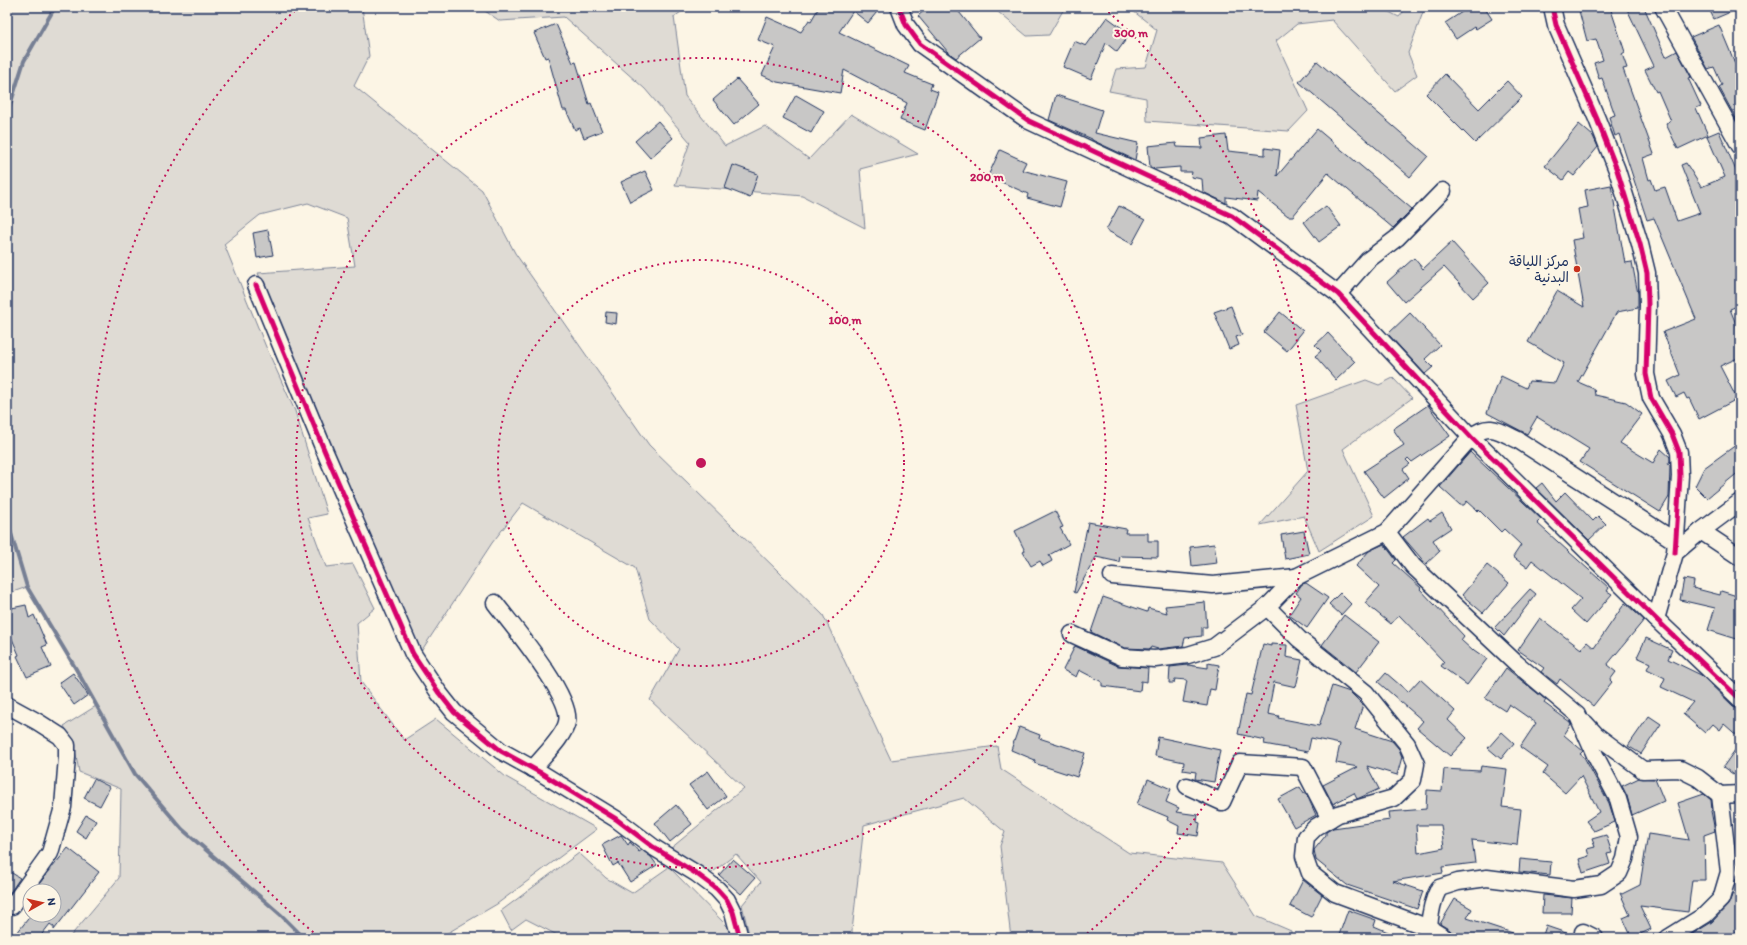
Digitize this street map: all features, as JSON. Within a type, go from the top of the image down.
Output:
[{"type":"street","points":[[899,7],[906,25],[920,44],[1029,121],[1232,216],[1338,294],[1470,437],[1740,699]]},
{"type":"street","points":[[1552,7],[1556,25],[1597,119],[1617,170],[1640,244],[1647,273],[1648,305],[1646,374],[1651,398],[1672,434],[1679,452],[1680,476],[1675,547],[1656,619]]},
{"type":"street","points":[[1663,7],[1740,146]]},
{"type":"street","points":[[1338,294],[1368,260],[1397,238],[1443,191]]},
{"type":"street","points":[[256,285],[325,452],[413,654],[454,712],[501,751],[616,819],[653,847],[697,874],[717,889],[727,900],[733,912],[740,938]]},
{"type":"street","points":[[1072,634],[1122,656],[1156,660],[1175,657],[1214,647],[1267,607],[1296,577],[1387,532],[1470,437],[1479,430],[1493,428],[1518,440],[1675,547]]},
{"type":"street","points":[[1675,547],[1701,531],[1740,502]]},
{"type":"street","points":[[1701,531],[1740,557]]},
{"type":"street","points":[[1387,532],[1413,566],[1516,663],[1577,714],[1596,735],[1642,770],[1680,769],[1698,778],[1720,796],[1729,872],[1721,899],[1705,914],[1668,938]]},
{"type":"street","points":[[1112,576],[1213,585],[1296,577]]},
{"type":"street","points":[[495,603],[530,648],[560,693],[567,710],[568,721],[563,732],[533,769]]},
{"type":"street","points":[[1267,607],[1299,639],[1366,693],[1407,744],[1416,764],[1412,780],[1394,798],[1338,814],[1316,827],[1306,837],[1304,856],[1310,873],[1335,893],[1430,928],[1445,938]]},
{"type":"street","points":[[7,705],[60,736],[67,745],[63,807],[50,853],[12,906]]},
{"type":"street","points":[[1430,928],[1430,914],[1433,898],[1439,888],[1458,882],[1487,878],[1574,889],[1601,885],[1619,873],[1625,859],[1629,837],[1618,799],[1595,755],[1577,714]]},
{"type":"street","points":[[1187,786],[1222,802],[1240,762],[1303,767],[1330,819]]},
{"type":"street","points":[[1720,796],[1740,794]]},
{"type":"shaded area","points":[[7,7],[362,7],[369,56],[354,86],[482,190],[515,253],[649,445],[823,615],[891,760],[997,746],[1001,769],[1129,853],[1222,863],[1256,916],[1291,931],[1291,938],[1112,938],[1109,933],[1098,938],[1011,938],[1000,846],[1005,832],[964,798],[864,825],[852,931],[853,938],[750,938],[742,905],[761,882],[736,854],[709,875],[670,849],[744,788],[650,700],[679,649],[650,619],[635,568],[523,503],[492,543],[420,653],[341,472],[258,273],[355,266],[347,218],[308,203],[260,215],[224,244],[266,347],[295,411],[327,514],[308,518],[326,567],[353,564],[375,608],[357,623],[361,682],[404,740],[436,719],[506,777],[597,829],[497,904],[439,938],[69,938],[119,878],[121,789],[79,772],[74,744],[64,726],[96,706],[27,587],[7,594]]},
{"type":"shaded area","points":[[479,7],[643,7],[646,9],[647,7],[688,7],[674,17],[685,96],[725,146],[765,126],[809,159],[851,114],[918,154],[860,169],[865,228],[803,196],[675,185],[690,142],[645,89],[564,17],[500,21]]},
{"type":"shaded area","points":[[992,7],[1065,7],[1049,35],[1027,36]]},
{"type":"shaded area","points":[[1128,7],[1379,7],[1399,17],[1407,7],[1425,7],[1408,53],[1417,75],[1395,91],[1332,20],[1297,24],[1276,41],[1308,111],[1289,131],[1147,121],[1146,98],[1109,91],[1116,69],[1146,67],[1157,30]]},
{"type":"shaded area","points":[[1393,378],[1412,398],[1343,449],[1374,516],[1319,551],[1304,516],[1260,525],[1308,471],[1296,405],[1366,380],[1379,385]]},
{"type":"shaded area","points":[[579,853],[606,878],[632,893],[669,867],[731,930],[733,938],[563,938],[526,919],[511,930],[501,911]]},
{"type":"building","points":[[819,7],[881,7],[868,23],[853,11],[839,32],[909,66],[905,73],[932,84],[930,89],[938,92],[925,130],[900,120],[907,103],[844,70],[840,93],[777,82],[762,75],[775,47],[758,40],[767,17],[801,32],[809,20],[811,21]]},
{"type":"building","points":[[928,7],[955,7],[980,38],[956,58],[948,52],[918,16]]},
{"type":"building","points":[[1459,7],[1484,7],[1492,19],[1476,29],[1474,27],[1456,39],[1445,23],[1462,12]]},
{"type":"building","points":[[1578,7],[1610,7],[1625,52],[1622,54],[1627,68],[1623,69],[1654,154],[1643,158],[1649,180],[1651,179],[1655,190],[1665,187],[1677,221],[1700,213],[1681,165],[1686,163],[1701,187],[1725,177],[1707,136],[1719,131],[1740,180],[1740,305],[1730,309],[1740,334],[1740,357],[1720,366],[1737,399],[1699,419],[1689,398],[1687,399],[1684,393],[1676,397],[1668,381],[1680,375],[1663,332],[1696,319],[1654,218],[1647,220],[1619,134],[1615,136],[1609,117],[1615,115],[1602,78],[1599,79],[1594,63],[1603,60],[1596,39],[1587,41]]},
{"type":"building","points":[[1626,7],[1644,7],[1666,57],[1677,51],[1691,77],[1688,78],[1701,106],[1696,108],[1708,135],[1678,149],[1666,124],[1671,121],[1658,91],[1656,92],[1645,70],[1654,66]]},
{"type":"building","points":[[1708,7],[1740,7],[1740,8],[1714,19]]},
{"type":"building","points":[[1107,17],[1130,34],[1117,52],[1106,43],[1091,79],[1063,67],[1074,41],[1086,46]]},
{"type":"building","points":[[556,24],[573,63],[576,62],[589,104],[591,103],[602,131],[584,138],[580,128],[575,130],[566,110],[563,110],[548,57],[545,58],[534,33]]},
{"type":"building","points":[[1719,25],[1740,79],[1740,126],[1719,87],[1722,85],[1714,67],[1708,69],[1691,37]]},
{"type":"building","points":[[1317,61],[1428,156],[1410,177],[1299,82]]},
{"type":"building","points":[[1445,74],[1479,109],[1507,81],[1522,97],[1475,143],[1426,94]]},
{"type":"building","points":[[737,79],[759,104],[734,125],[713,100]]},
{"type":"building","points":[[796,95],[824,111],[811,133],[783,118]]},
{"type":"building","points":[[1056,95],[1102,110],[1095,133],[1138,143],[1135,160],[1049,120]]},
{"type":"building","points":[[658,121],[673,138],[650,158],[635,141]]},
{"type":"building","points":[[1579,124],[1593,136],[1598,147],[1574,176],[1569,172],[1563,180],[1545,166]]},
{"type":"building","points":[[1317,129],[1412,209],[1393,228],[1328,173],[1293,216],[1288,216],[1258,192],[1257,201],[1226,197],[1226,203],[1203,192],[1202,179],[1191,177],[1192,172],[1180,172],[1180,167],[1155,169],[1150,167],[1148,146],[1176,143],[1177,147],[1202,148],[1201,138],[1226,135],[1228,151],[1265,155],[1265,148],[1280,150],[1277,176]]},
{"type":"building","points":[[1000,150],[1026,162],[1022,170],[1067,182],[1060,207],[1027,198],[1028,194],[988,176]]},
{"type":"building","points":[[733,165],[758,174],[750,198],[725,188]]},
{"type":"building","points":[[645,171],[654,190],[630,202],[621,182]]},
{"type":"building","points":[[1611,185],[1625,263],[1632,262],[1638,294],[1638,308],[1617,312],[1578,382],[1594,389],[1595,395],[1626,402],[1642,414],[1620,443],[1653,463],[1661,449],[1670,457],[1668,464],[1670,465],[1669,497],[1660,512],[1580,462],[1589,449],[1537,417],[1527,434],[1487,413],[1501,376],[1526,388],[1529,381],[1555,383],[1564,363],[1528,342],[1557,291],[1584,307],[1572,240],[1583,238],[1578,209],[1588,207],[1585,190]]},
{"type":"building","points":[[1119,206],[1145,220],[1132,244],[1106,230]]},
{"type":"building","points":[[1326,206],[1341,226],[1319,242],[1304,222]]},
{"type":"building","points":[[268,230],[273,255],[257,258],[253,233]]},
{"type":"building","points":[[1452,242],[1489,283],[1473,298],[1444,267],[1404,302],[1387,282],[1414,258],[1423,269]]},
{"type":"building","points":[[1231,306],[1242,335],[1236,337],[1239,345],[1229,349],[1214,312]]},
{"type":"building","points":[[606,312],[617,313],[616,324],[605,322]]},
{"type":"building","points":[[1280,312],[1303,331],[1287,351],[1264,332]]},
{"type":"building","points":[[1410,313],[1440,345],[1425,359],[1433,367],[1425,374],[1388,334]]},
{"type":"building","points":[[1328,333],[1355,362],[1336,380],[1315,356],[1321,351],[1315,345]]},
{"type":"building","points":[[1428,405],[1450,436],[1412,462],[1408,458],[1406,460],[1410,464],[1403,469],[1409,478],[1384,498],[1364,471],[1404,445],[1393,429]]},
{"type":"building","points":[[1740,442],[1740,471],[1707,498],[1695,486],[1704,468]]},
{"type":"building","points":[[1470,452],[1541,519],[1537,523],[1609,588],[1607,591],[1612,594],[1586,624],[1571,610],[1581,599],[1532,560],[1527,567],[1513,557],[1521,545],[1504,529],[1501,532],[1479,510],[1478,511],[1467,501],[1464,505],[1460,505],[1440,487]]},
{"type":"building","points":[[1542,483],[1556,501],[1565,492],[1593,521],[1598,516],[1606,524],[1589,540],[1536,488]]},
{"type":"building","points":[[1055,511],[1063,527],[1060,528],[1069,544],[1049,555],[1052,561],[1043,566],[1040,561],[1031,566],[1023,552],[1025,551],[1015,531]]},
{"type":"building","points":[[1442,513],[1451,528],[1433,540],[1440,551],[1426,564],[1403,537],[1428,518],[1430,521]]},
{"type":"building","points":[[1088,522],[1126,529],[1125,533],[1148,533],[1148,541],[1158,541],[1158,557],[1120,556],[1119,562],[1096,557],[1076,593],[1074,592]]},
{"type":"building","points":[[1304,531],[1309,554],[1285,559],[1281,535]]},
{"type":"building","points":[[1214,544],[1217,563],[1192,566],[1190,547]]},
{"type":"building","points":[[1384,544],[1396,560],[1393,563],[1421,588],[1420,589],[1464,636],[1461,640],[1473,651],[1474,650],[1487,659],[1467,685],[1441,666],[1444,662],[1399,615],[1391,624],[1365,603],[1379,587],[1356,566],[1369,551]]},
{"type":"building","points":[[1487,565],[1509,583],[1483,613],[1462,595]]},
{"type":"building","points":[[1684,579],[1694,581],[1693,588],[1720,595],[1721,591],[1740,597],[1740,640],[1708,630],[1715,608],[1680,600]]},
{"type":"building","points":[[1306,583],[1328,598],[1307,628],[1289,615],[1301,597],[1296,593],[1302,584]]},
{"type":"building","points":[[1530,589],[1536,594],[1504,636],[1495,627]]},
{"type":"building","points":[[1340,593],[1351,604],[1341,615],[1329,604]]},
{"type":"building","points":[[1103,597],[1147,612],[1148,608],[1167,613],[1165,606],[1205,602],[1207,627],[1202,627],[1202,636],[1185,638],[1183,646],[1158,649],[1151,647],[1150,649],[1124,648],[1091,632]]},
{"type":"building","points":[[1625,603],[1644,620],[1607,665],[1616,672],[1610,680],[1612,682],[1593,706],[1560,679],[1557,684],[1541,672],[1544,668],[1518,650],[1540,618],[1581,649],[1587,642],[1594,648]]},
{"type":"building","points":[[26,605],[29,618],[34,615],[47,645],[42,647],[51,667],[27,677],[17,656],[19,655],[7,627],[7,609]]},
{"type":"building","points":[[1344,615],[1379,642],[1356,672],[1322,645]]},
{"type":"building","points":[[1646,638],[1672,650],[1668,659],[1701,675],[1733,706],[1740,708],[1740,738],[1724,724],[1720,730],[1713,724],[1705,733],[1683,714],[1693,702],[1661,687],[1665,678],[1647,669],[1650,663],[1637,657]]},
{"type":"building","points":[[1263,644],[1271,646],[1271,644],[1287,645],[1286,657],[1302,660],[1296,687],[1274,682],[1268,714],[1279,716],[1278,718],[1319,726],[1332,686],[1350,692],[1363,705],[1355,729],[1392,741],[1399,749],[1402,757],[1397,775],[1367,766],[1379,789],[1357,799],[1354,793],[1333,804],[1323,785],[1358,767],[1336,763],[1340,744],[1311,738],[1308,752],[1264,744],[1265,740],[1238,734],[1246,694],[1251,695]]},
{"type":"building","points":[[1075,646],[1118,666],[1148,668],[1147,682],[1141,681],[1140,691],[1102,686],[1102,682],[1079,670],[1076,677],[1063,670]]},
{"type":"building","points":[[1208,663],[1219,665],[1215,690],[1210,689],[1207,706],[1183,702],[1187,680],[1175,679],[1174,683],[1169,683],[1170,667],[1188,665],[1208,668]]},
{"type":"building","points":[[1506,668],[1546,700],[1544,703],[1570,722],[1571,724],[1564,735],[1583,751],[1580,754],[1584,757],[1609,803],[1615,822],[1594,831],[1586,821],[1599,812],[1581,776],[1565,793],[1543,774],[1548,767],[1520,747],[1536,723],[1509,704],[1505,711],[1485,698]]},
{"type":"building","points":[[73,673],[88,695],[74,705],[59,683]]},
{"type":"building","points":[[1386,673],[1408,692],[1420,679],[1455,711],[1448,720],[1467,738],[1450,756],[1417,728],[1423,721],[1378,682]]},
{"type":"building","points":[[1649,716],[1661,724],[1641,754],[1628,746]]},
{"type":"building","points":[[1019,727],[1040,735],[1039,738],[1085,753],[1077,777],[1034,763],[1035,760],[1011,750]]},
{"type":"building","points":[[1502,732],[1514,743],[1501,759],[1488,748]]},
{"type":"building","points":[[1158,737],[1220,750],[1214,782],[1195,779],[1196,772],[1183,770],[1184,762],[1155,756]]},
{"type":"building","points":[[1740,743],[1740,779],[1723,767]]},
{"type":"building","points":[[1481,766],[1507,769],[1502,807],[1521,809],[1517,845],[1472,840],[1475,863],[1442,867],[1443,873],[1393,881],[1423,891],[1417,909],[1347,885],[1316,860],[1314,850],[1326,835],[1326,832],[1333,828],[1390,820],[1389,812],[1426,809],[1427,790],[1442,791],[1444,769],[1480,771]],"holes":[[[1416,825],[1441,825],[1444,848],[1418,853]]]},
{"type":"building","points":[[708,771],[726,796],[708,810],[689,785]]},
{"type":"building","points":[[1639,778],[1655,779],[1664,801],[1632,815],[1627,796],[1622,786]]},
{"type":"building","points":[[94,779],[110,787],[100,806],[84,798]]},
{"type":"building","points":[[1148,779],[1171,789],[1166,802],[1179,808],[1176,812],[1198,815],[1197,822],[1200,823],[1198,836],[1178,833],[1179,826],[1167,820],[1168,817],[1137,804]]},
{"type":"building","points":[[1300,787],[1304,794],[1306,793],[1316,815],[1294,827],[1278,799]]},
{"type":"building","points":[[1704,794],[1711,800],[1711,811],[1715,831],[1704,835],[1705,880],[1692,880],[1688,912],[1640,906],[1651,929],[1632,938],[1623,918],[1630,915],[1620,893],[1622,894],[1640,885],[1648,834],[1689,840],[1678,803]]},
{"type":"building","points":[[676,805],[692,824],[670,842],[655,823]]},
{"type":"building","points":[[86,815],[96,821],[86,838],[76,831]]},
{"type":"building","points":[[621,835],[628,845],[630,842],[639,852],[642,850],[651,857],[657,865],[630,882],[618,863],[613,866],[602,845]]},
{"type":"building","points":[[1606,835],[1612,853],[1607,854],[1610,864],[1583,873],[1579,859],[1589,856],[1587,849],[1595,847],[1592,839]]},
{"type":"building","points":[[68,848],[99,872],[62,920],[62,883],[40,883]]},
{"type":"building","points":[[733,859],[755,878],[741,894],[719,875]]},
{"type":"building","points":[[1520,859],[1551,862],[1550,875],[1519,872]]},
{"type":"building","points":[[7,870],[20,878],[7,897]]},
{"type":"building","points":[[1303,880],[1322,895],[1311,917],[1290,906]]},
{"type":"building","points":[[1733,893],[1740,902],[1740,928],[1728,938],[1686,938],[1712,922],[1728,905]]},
{"type":"building","points":[[1543,895],[1572,898],[1571,913],[1542,913]]},
{"type":"building","points":[[1455,899],[1472,909],[1467,918],[1522,936],[1522,938],[1454,938],[1450,930],[1440,924]]},
{"type":"building","points":[[1348,910],[1376,920],[1374,926],[1402,938],[1338,938]]},
{"type":"building","points":[[25,923],[59,923],[54,930],[54,927],[50,924],[39,938],[13,938]]},
{"type":"building","points":[[1546,926],[1575,936],[1575,938],[1542,938]]},
{"type":"waterway","points":[[7,115],[24,61],[55,7]]},
{"type":"waterway","points":[[7,520],[27,587],[76,669],[135,774],[182,829],[281,915],[304,938]]},
{"type":"cycle path","points":[[899,7],[906,25],[920,44],[1029,121],[1232,216],[1338,294],[1471,437],[1656,619],[1740,699]]},
{"type":"cycle path","points":[[1552,7],[1556,25],[1597,119],[1617,170],[1640,244],[1647,273],[1648,305],[1646,374],[1651,398],[1672,434],[1679,452],[1680,476],[1675,553]]},
{"type":"cycle path","points":[[256,285],[325,452],[413,654],[439,693],[454,712],[501,751],[541,773],[616,819],[653,847],[697,874],[717,889],[727,900],[733,912],[740,938]]},
{"type":"place","name":"مركز اللياقة البدنية","points":[[1577,269]]}]
